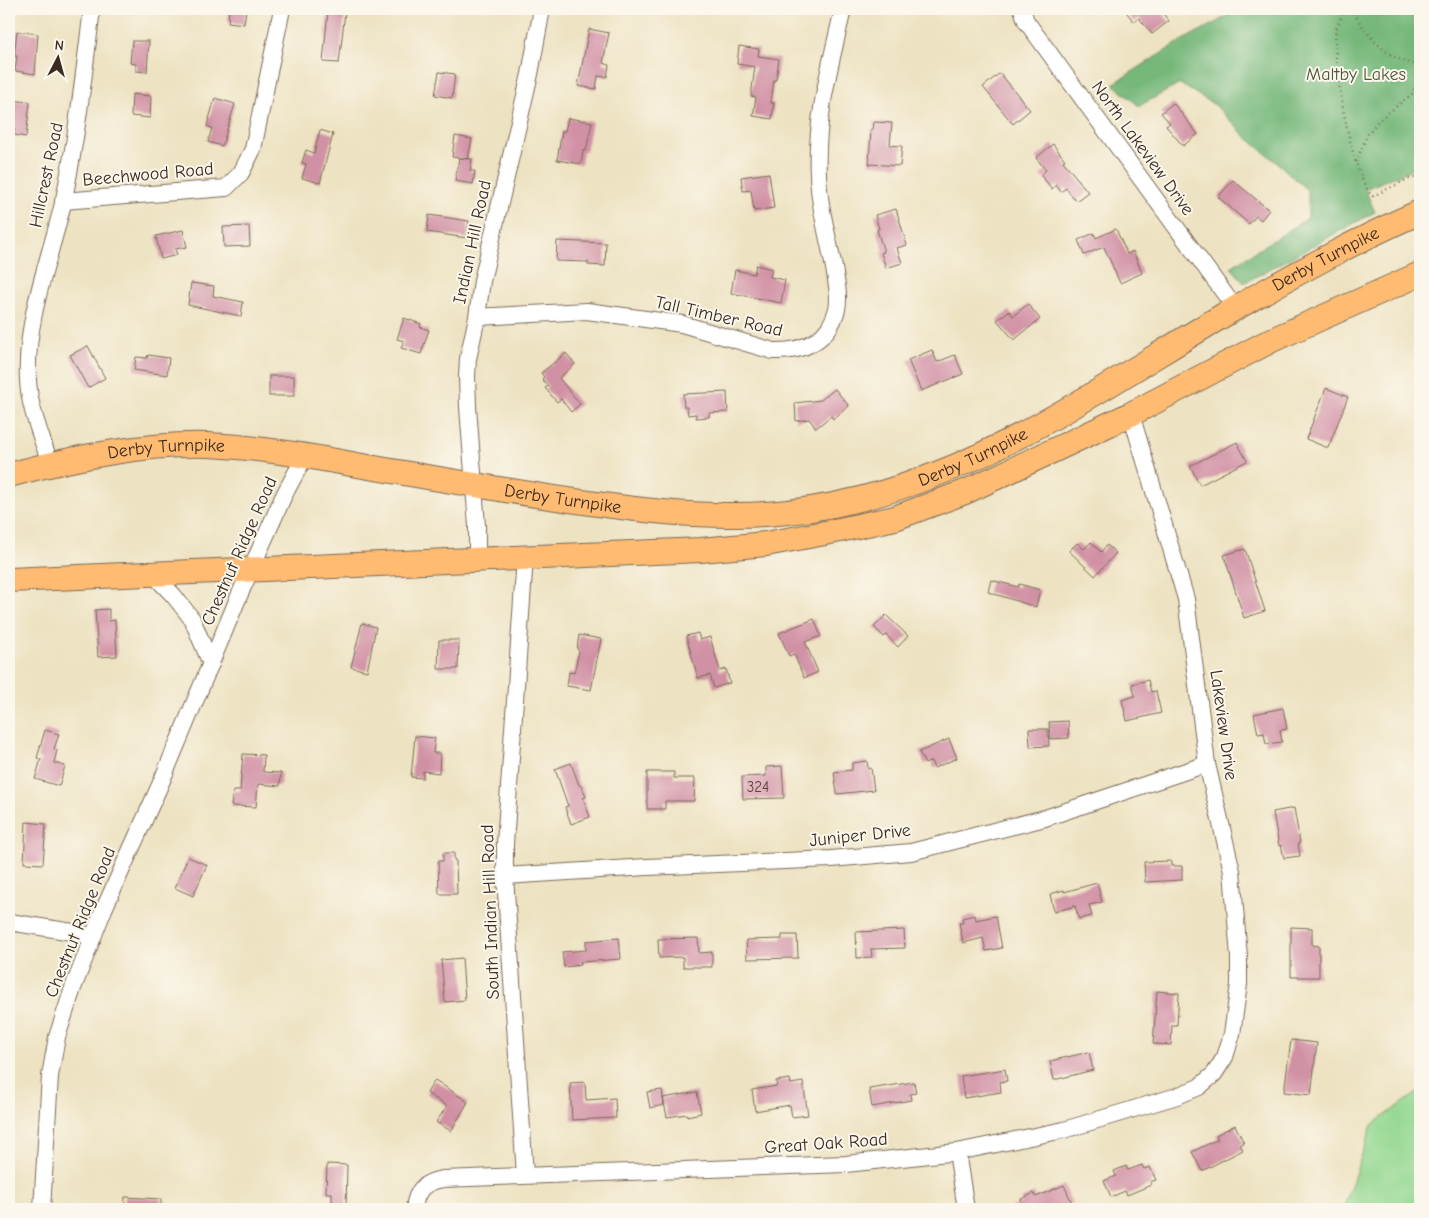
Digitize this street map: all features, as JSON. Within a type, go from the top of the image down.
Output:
[{"type":"highway","name":"Derby Turnpike","points":[[9,475],[50,464],[143,448],[205,445],[305,456],[616,507],[710,516],[792,512],[877,496],[966,463],[1054,419],[1235,308],[1370,234],[1420,212]]},
{"type":"highway","name":"Derby Turnpike","points":[[9,580],[701,550],[766,544],[895,518],[965,492],[1131,414],[1272,340],[1420,274]]},
{"type":"street","name":"Hillcrest Road","points":[[50,464],[30,400],[28,359],[30,333],[49,250],[63,201],[78,124],[92,9]]},
{"type":"street","name":"Beechwood Road","points":[[63,201],[226,188],[241,173],[253,149],[282,9]]},
{"type":"street","name":"Indian Hill Road","points":[[474,485],[467,377],[468,359],[482,281],[530,74],[542,9]]},
{"type":"street","name":"Tall Timber Road","points":[[477,317],[586,311],[682,324],[773,351],[788,352],[803,348],[820,339],[830,326],[837,310],[838,292],[822,209],[818,175],[818,137],[830,67],[843,9]]},
{"type":"street","name":"North Lakeview Drive","points":[[1022,9],[1026,21],[1235,308]]},
{"type":"street","name":"Lakeview Drive","points":[[1131,414],[1186,599],[1207,764],[1232,871],[1239,957],[1239,984],[1236,1012],[1228,1048]]},
{"type":"street","name":"Chestnut Ridge Road","points":[[42,1209],[47,1116],[53,1055],[72,988],[92,937],[251,570],[284,496],[305,456]]},
{"type":"street","points":[[474,485],[478,559]]},
{"type":"street","name":"South Indian Hill Road","points":[[525,557],[505,844],[505,876],[525,1176]]},
{"type":"street","name":"Chestnut Ridge Road","points":[[154,575],[192,619],[211,664]]},
{"type":"street","name":"Juniper Drive","points":[[505,876],[647,867],[831,859],[911,852],[1045,818],[1207,764]]},
{"type":"street","points":[[9,922],[92,937]]},
{"type":"street","name":"Great Oak Road","points":[[414,1209],[417,1194],[421,1189],[431,1182],[443,1180],[846,1164],[957,1152],[1064,1130],[1188,1092],[1198,1087],[1214,1074],[1228,1048]]},
{"type":"street","points":[[957,1152],[966,1209]]},
{"type":"path","points":[[1345,9],[1336,31],[1337,64],[1349,142],[1370,195],[1373,196],[1408,179],[1420,177]]},
{"type":"path","points":[[1351,9],[1379,47],[1401,60],[1419,64],[1413,93],[1378,121],[1368,135],[1356,162]]},
{"type":"green space","name":"Maltby Lakes","points":[[1235,9],[1413,9],[1420,60],[1420,166],[1365,189],[1375,212],[1244,283],[1231,267],[1308,218],[1308,191],[1245,136],[1215,105],[1180,84],[1139,106],[1113,84],[1181,41],[1235,12]]},
{"type":"green space","points":[[1420,1091],[1420,1209],[1343,1209],[1372,1125]]},
{"type":"building","points":[[229,9],[246,9],[244,24],[228,22]]},
{"type":"building","points":[[1124,9],[1172,9],[1164,15],[1169,21],[1152,34],[1139,18],[1134,22]]},
{"type":"building","points":[[328,11],[345,12],[339,63],[323,62]]},
{"type":"building","points":[[589,29],[609,33],[603,63],[609,65],[607,77],[598,76],[596,89],[578,86]]},
{"type":"building","points":[[17,31],[38,34],[35,74],[15,71],[17,56],[14,56]]},
{"type":"building","points":[[132,41],[149,41],[147,72],[136,71],[136,64],[130,63]]},
{"type":"building","points":[[739,46],[759,49],[758,56],[779,59],[771,103],[774,103],[772,119],[753,116],[756,97],[751,96],[755,67],[737,64]]},
{"type":"building","points":[[439,72],[455,74],[452,98],[435,95]]},
{"type":"building","points":[[1000,73],[1030,110],[1013,124],[983,87]]},
{"type":"building","points":[[132,94],[151,96],[150,118],[131,116]]},
{"type":"building","points":[[215,98],[235,104],[222,146],[208,142],[212,128],[207,126]]},
{"type":"building","points":[[9,100],[30,102],[26,137],[14,135],[15,128],[12,128],[13,119],[9,119]]},
{"type":"building","points":[[1173,103],[1198,134],[1183,146],[1166,126],[1170,123],[1161,113]]},
{"type":"building","points":[[568,118],[592,122],[586,151],[583,151],[581,164],[557,160],[562,131],[565,131]]},
{"type":"building","points":[[874,122],[892,123],[890,145],[902,146],[900,166],[869,164],[871,129],[873,129]]},
{"type":"building","points":[[320,130],[333,134],[320,183],[302,178],[306,164],[302,163],[306,150],[314,153]]},
{"type":"building","points":[[455,136],[472,139],[468,159],[452,157]]},
{"type":"building","points":[[1053,144],[1065,160],[1063,161],[1088,192],[1076,201],[1066,188],[1061,192],[1056,185],[1052,189],[1041,175],[1046,170],[1036,158]]},
{"type":"building","points":[[459,158],[472,159],[470,171],[475,171],[473,184],[455,181]]},
{"type":"building","points":[[769,173],[774,208],[754,211],[751,190],[743,191],[741,177]]},
{"type":"building","points":[[1233,180],[1269,210],[1261,220],[1256,216],[1249,224],[1218,197]]},
{"type":"building","points":[[896,209],[907,245],[897,248],[902,263],[886,268],[881,253],[884,252],[877,230],[879,229],[875,215]]},
{"type":"building","points":[[429,215],[469,221],[467,238],[427,232]]},
{"type":"building","points":[[249,226],[250,246],[224,247],[223,227]]},
{"type":"building","points":[[1116,229],[1127,254],[1133,251],[1142,273],[1120,283],[1104,247],[1084,255],[1078,240],[1094,233],[1096,238]]},
{"type":"building","points":[[183,230],[187,247],[175,249],[177,255],[161,259],[156,236]]},
{"type":"building","points":[[557,241],[606,243],[605,266],[588,265],[588,262],[556,261]]},
{"type":"building","points":[[756,265],[772,269],[770,277],[785,280],[781,303],[731,293],[735,270],[754,274]]},
{"type":"building","points":[[191,283],[214,286],[213,296],[243,302],[241,316],[188,305]]},
{"type":"building","points":[[1028,304],[1040,319],[1014,340],[997,320],[1009,311],[1013,316]]},
{"type":"building","points":[[404,318],[421,324],[420,327],[429,330],[421,354],[401,348],[404,341],[397,339]]},
{"type":"building","points":[[88,346],[105,378],[88,388],[70,355]]},
{"type":"building","points":[[932,350],[937,362],[955,355],[963,374],[921,391],[908,360]]},
{"type":"building","points":[[566,353],[575,364],[559,378],[580,404],[571,412],[561,399],[557,402],[545,388],[548,386],[542,379],[544,377],[541,373]]},
{"type":"building","points":[[148,355],[169,358],[167,375],[134,370],[136,357],[147,358]]},
{"type":"building","points":[[269,376],[294,376],[294,396],[269,396]]},
{"type":"building","points":[[1326,388],[1348,397],[1328,448],[1306,439]]},
{"type":"building","points":[[835,389],[849,406],[833,419],[831,416],[816,428],[809,419],[796,421],[795,403],[821,400]]},
{"type":"building","points":[[727,392],[728,412],[709,413],[709,417],[696,418],[696,414],[688,415],[687,407],[684,407],[683,394]]},
{"type":"building","points":[[1237,442],[1247,461],[1200,485],[1190,466]]},
{"type":"building","points":[[1091,542],[1101,552],[1107,545],[1116,553],[1095,576],[1069,551],[1077,543],[1084,549]]},
{"type":"building","points":[[1245,549],[1265,611],[1244,618],[1224,555]]},
{"type":"building","points":[[991,580],[1018,587],[1019,584],[1040,590],[1036,607],[988,592]]},
{"type":"building","points":[[109,609],[109,621],[115,620],[117,656],[98,657],[95,610]]},
{"type":"building","points":[[886,615],[908,636],[898,647],[886,635],[884,637],[874,627]]},
{"type":"building","points":[[814,619],[821,636],[805,642],[818,672],[804,678],[794,654],[789,656],[779,633]]},
{"type":"building","points":[[362,623],[376,627],[367,671],[351,667]]},
{"type":"building","points":[[698,633],[700,640],[710,637],[720,671],[726,669],[730,683],[714,688],[710,675],[698,678],[686,636]]},
{"type":"building","points":[[579,635],[601,639],[591,690],[567,686],[569,672],[574,673],[579,651],[577,649]]},
{"type":"building","points":[[439,640],[459,640],[458,669],[438,669]]},
{"type":"building","points":[[1148,680],[1151,692],[1156,691],[1161,713],[1127,721],[1122,700],[1135,696],[1132,684]]},
{"type":"building","points":[[1283,708],[1287,729],[1280,730],[1282,742],[1266,744],[1264,733],[1258,734],[1254,714]]},
{"type":"building","points":[[1068,721],[1069,738],[1050,739],[1049,722]]},
{"type":"building","points":[[1029,729],[1048,729],[1049,746],[1030,747]]},
{"type":"building","points":[[45,730],[59,734],[54,749],[57,750],[54,763],[65,766],[59,786],[35,779],[41,759],[37,758]]},
{"type":"building","points":[[415,736],[435,738],[433,753],[440,753],[439,773],[423,771],[423,778],[411,777]]},
{"type":"building","points":[[949,739],[957,758],[934,768],[931,761],[925,764],[919,752]]},
{"type":"building","points":[[243,754],[264,755],[263,772],[281,773],[280,786],[258,784],[256,807],[231,806],[233,791],[240,791]]},
{"type":"building","points":[[867,761],[868,769],[871,768],[874,790],[837,794],[834,772],[852,770],[852,763]]},
{"type":"building","points":[[571,763],[579,785],[582,787],[586,797],[583,798],[590,817],[571,824],[565,807],[568,806],[555,769]]},
{"type":"building","points":[[782,766],[784,798],[743,799],[742,777],[766,776],[766,767]]},
{"type":"building","points":[[647,772],[674,772],[674,778],[695,778],[694,801],[665,801],[665,809],[647,809]]},
{"type":"building","points":[[1294,808],[1300,843],[1298,843],[1300,856],[1284,858],[1281,845],[1279,846],[1273,812]]},
{"type":"building","points":[[26,822],[46,824],[43,864],[24,863]]},
{"type":"building","points":[[443,853],[454,853],[457,894],[439,894],[438,861],[443,861]]},
{"type":"building","points":[[188,857],[207,865],[193,896],[175,888]]},
{"type":"building","points":[[1171,861],[1171,866],[1182,866],[1182,880],[1145,882],[1144,862]]},
{"type":"building","points":[[1097,883],[1102,902],[1089,905],[1092,916],[1079,919],[1075,906],[1054,912],[1050,894]]},
{"type":"building","points":[[975,915],[976,920],[996,916],[1002,948],[986,951],[983,938],[963,943],[959,923],[963,923],[962,918]]},
{"type":"building","points":[[1291,927],[1312,928],[1312,945],[1319,946],[1319,977],[1291,977]]},
{"type":"building","points":[[904,930],[905,948],[871,949],[872,957],[857,958],[856,932]]},
{"type":"building","points":[[782,935],[797,935],[798,958],[747,959],[746,940],[782,939]]},
{"type":"building","points":[[619,938],[621,959],[580,962],[581,965],[564,967],[562,952],[586,950],[586,941]]},
{"type":"building","points":[[698,938],[699,953],[712,952],[712,967],[683,967],[683,957],[659,958],[658,939]]},
{"type":"building","points":[[462,958],[465,1000],[445,1002],[441,960]]},
{"type":"building","points":[[1157,991],[1179,993],[1177,1025],[1172,1025],[1171,1045],[1153,1044]]},
{"type":"building","points":[[1291,1040],[1317,1043],[1311,1095],[1284,1092]]},
{"type":"building","points":[[1089,1052],[1093,1070],[1054,1080],[1050,1061]]},
{"type":"building","points":[[1005,1069],[1007,1081],[1000,1082],[1001,1092],[964,1098],[961,1076]]},
{"type":"building","points":[[790,1079],[791,1084],[803,1082],[808,1115],[792,1117],[790,1105],[755,1111],[752,1090],[777,1086],[776,1081]]},
{"type":"building","points":[[435,1080],[468,1102],[451,1131],[436,1122],[447,1106],[427,1093]]},
{"type":"building","points":[[585,1082],[586,1100],[615,1098],[616,1118],[572,1120],[570,1083]]},
{"type":"building","points":[[914,1082],[916,1093],[910,1094],[911,1100],[872,1107],[869,1089]]},
{"type":"building","points":[[662,1090],[664,1105],[650,1108],[647,1092]]},
{"type":"building","points":[[697,1092],[701,1113],[667,1117],[663,1098]]},
{"type":"building","points":[[1235,1125],[1244,1143],[1240,1145],[1243,1150],[1202,1171],[1192,1152],[1218,1139],[1216,1135]]},
{"type":"building","points":[[327,1164],[347,1165],[346,1209],[332,1209],[332,1193],[326,1193]]},
{"type":"building","points":[[1142,1165],[1144,1169],[1150,1167],[1156,1180],[1150,1182],[1151,1185],[1127,1195],[1125,1191],[1111,1197],[1104,1181],[1116,1176],[1114,1171],[1126,1166],[1128,1170]]},
{"type":"building","points":[[1064,1185],[1072,1203],[1058,1209],[1007,1209],[1022,1203],[1021,1199],[1034,1193],[1036,1197]]},
{"type":"building","points":[[125,1197],[161,1199],[161,1209],[124,1209]]}]
